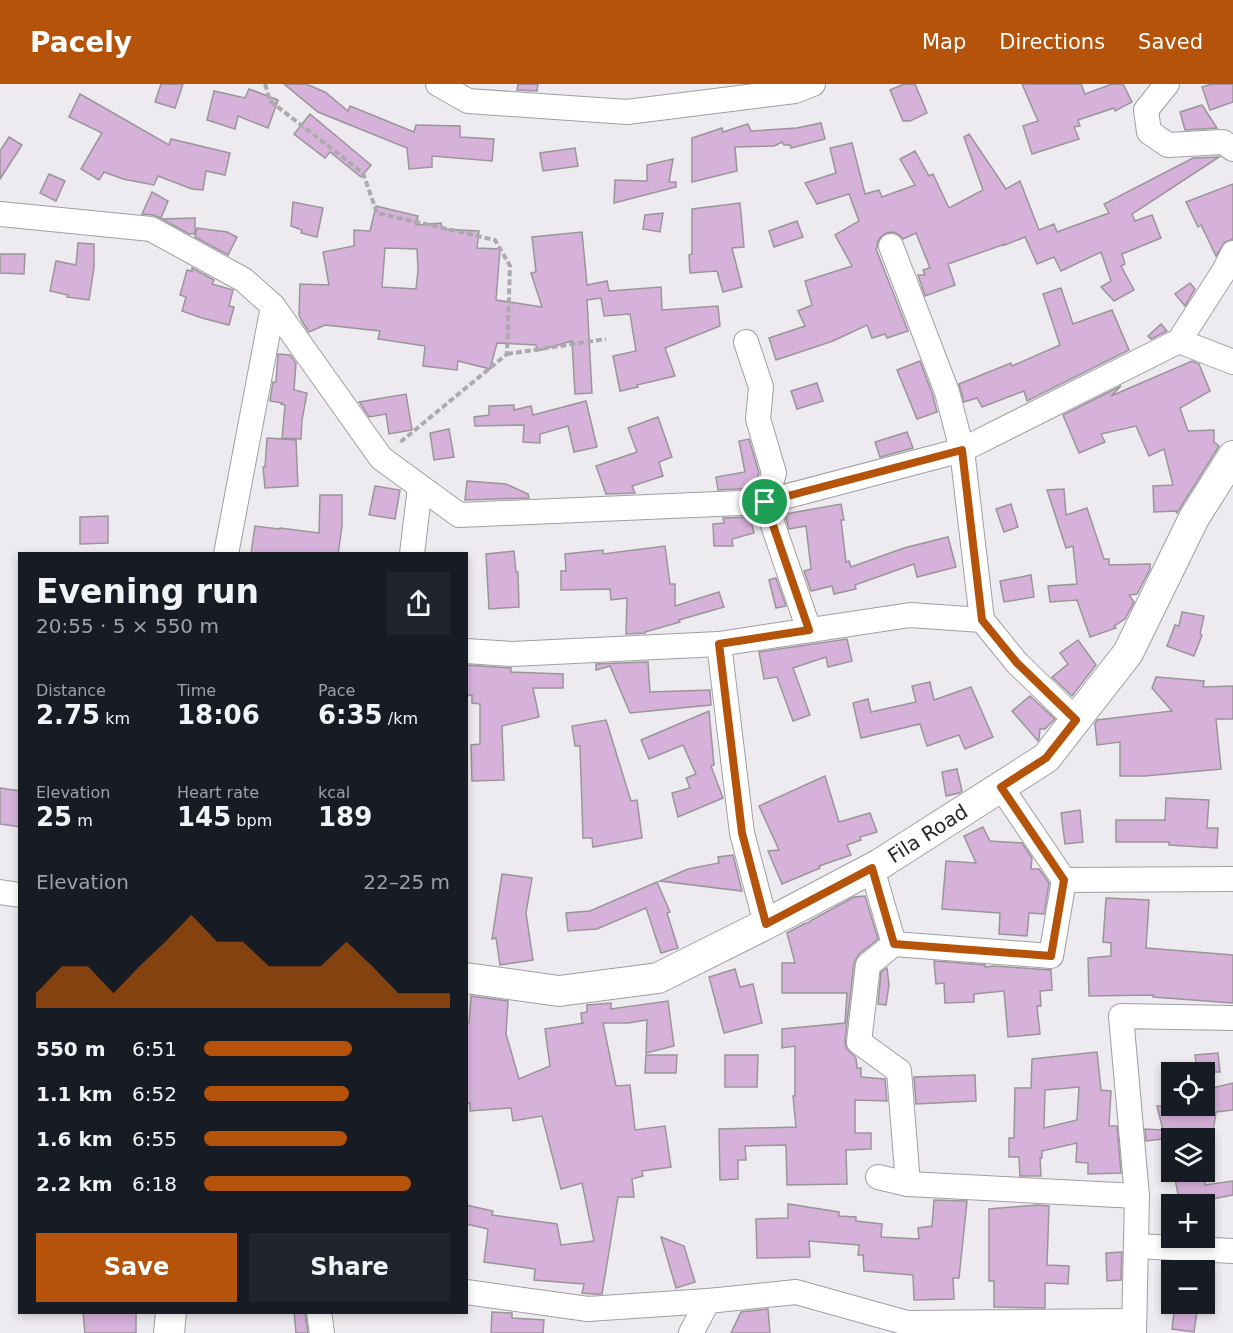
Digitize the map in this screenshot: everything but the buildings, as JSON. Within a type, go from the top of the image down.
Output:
[{"type":"street","points":[[438,84],[468,100],[627,112],[795,91],[813,84]]},
{"type":"street","points":[[1167,84],[1146,110],[1149,132],[1168,145],[1222,142],[1233,149]]},
{"type":"street","points":[[0,214],[151,229],[244,280],[273,306],[381,458],[459,515],[765,502],[962,450],[1179,341],[1233,253]]},
{"type":"street","points":[[891,246],[947,392],[962,450],[982,620],[1017,663],[1076,720]]},
{"type":"street","points":[[226,552],[273,306]]},
{"type":"street","points":[[1179,341],[1233,362]]},
{"type":"street","points":[[746,342],[761,387],[758,419],[774,473],[765,502],[809,630]]},
{"type":"street","name":"Fila Road","points":[[468,978],[559,991],[658,978],[872,868],[1046,758],[1128,653],[1194,518],[1233,456]]},
{"type":"street","points":[[412,552],[420,487]]},
{"type":"street","points":[[468,651],[512,654],[719,644],[910,615],[982,620]]},
{"type":"street","points":[[719,644],[742,833],[766,924]]},
{"type":"street","points":[[908,1184],[899,1071],[859,1042],[868,965],[894,944],[1051,956],[1064,880],[1001,787]]},
{"type":"street","points":[[872,868],[894,944]]},
{"type":"street","points":[[1064,880],[1233,879]]},
{"type":"street","points":[[0,892],[18,895]]},
{"type":"street","points":[[468,1292],[588,1309],[708,1301],[796,1292],[907,1323],[1134,1327],[1137,1196],[1121,1016],[1233,1018]]},
{"type":"street","points":[[878,1177],[908,1184],[1137,1196]]},
{"type":"street","points":[[1136,1246],[1233,1251]]},
{"type":"street","points":[[691,1333],[708,1301]]},
{"type":"street","points":[[169,1333],[171,1314]]},
{"type":"street","points":[[319,1314],[322,1333]]},
{"type":"path","points":[[265,84],[270,101],[363,173],[377,213],[495,240],[510,266],[507,354]]},
{"type":"path","points":[[381,458],[507,354],[606,339]]},
{"type":"route","points":[[962,450],[982,620],[1017,663],[1076,720],[1046,758],[1001,787],[1064,880],[1051,956],[894,944],[872,868],[766,924],[742,833],[719,644],[809,630],[765,502],[962,450]]}]
